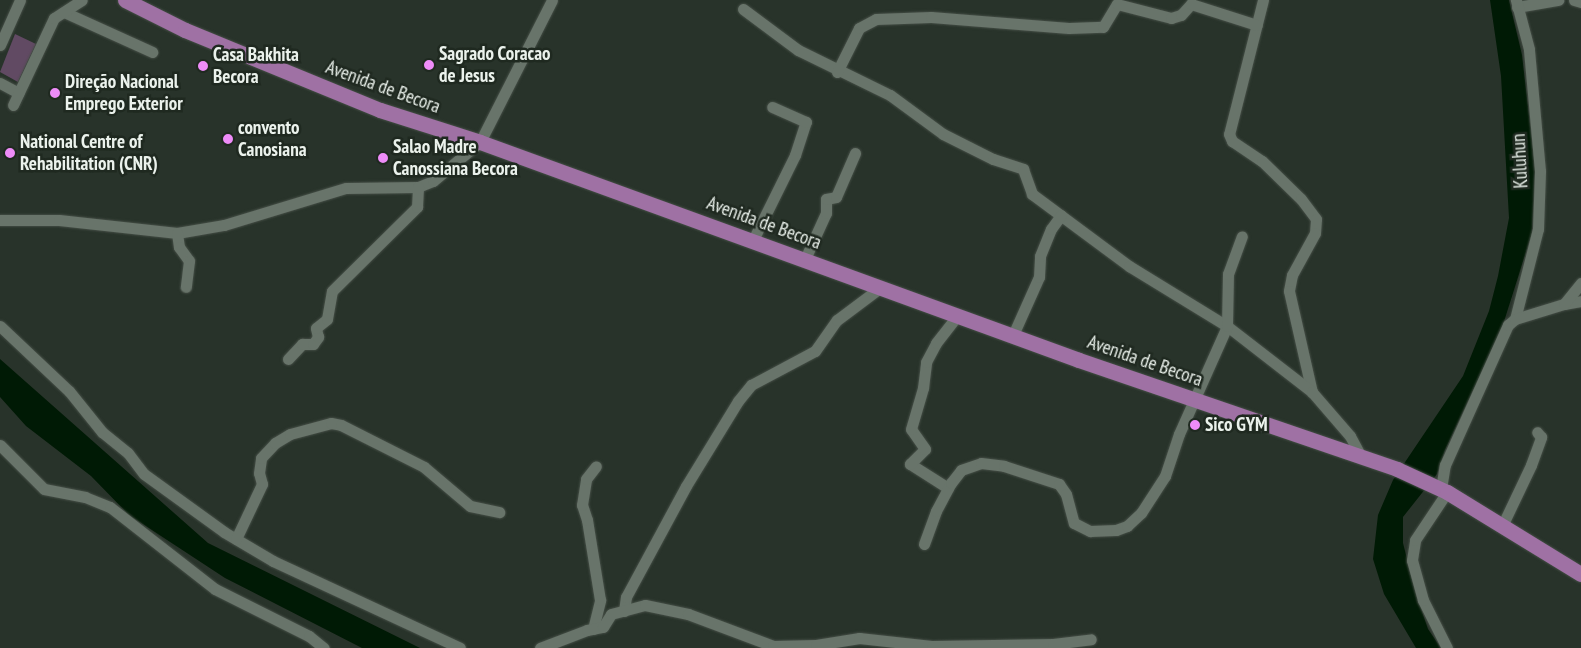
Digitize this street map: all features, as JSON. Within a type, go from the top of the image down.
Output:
[{"type":"main road","name":"Avenida de Becora","points":[[125,0],[185,30],[336,92],[480,142],[1013,335],[1397,469],[1441,489]]},
{"type":"main road","points":[[1441,489],[1502,524],[1581,574]]},
{"type":"street","points":[[0,45],[20,0]]},
{"type":"street","points":[[13,105],[54,18],[82,0]]},
{"type":"street","points":[[0,220],[58,220],[177,233],[224,225],[346,188],[418,187],[433,181],[480,142],[552,0]]},
{"type":"street","points":[[1263,0],[1230,138],[1262,161],[1302,199],[1316,219],[1315,233],[1296,268],[1289,291],[1312,392]]},
{"type":"street","points":[[1516,4],[1558,0]]},
{"type":"street","points":[[1574,0],[1581,2]]},
{"type":"street","points":[[837,72],[859,28],[876,19],[931,17],[1030,27],[1086,28],[1103,27],[1117,4],[1171,18],[1181,15],[1191,4],[1257,25]]},
{"type":"street","name":"Kuluhun","points":[[1441,489],[1445,465],[1508,325],[1515,319],[1538,229],[1540,171],[1529,49],[1516,4]]},
{"type":"street","points":[[743,8],[798,50],[837,72],[890,95],[943,134],[993,159],[1023,169],[1032,194],[1129,266],[1227,326],[1312,392],[1346,431],[1361,457]]},
{"type":"street","points":[[64,12],[152,52]]},
{"type":"street","points":[[0,83],[19,93]]},
{"type":"street","points":[[753,240],[795,155],[806,122],[772,107]]},
{"type":"street","points":[[805,260],[826,214],[826,199],[836,197],[856,153]]},
{"type":"street","points":[[288,359],[302,344],[313,344],[318,337],[316,328],[327,319],[332,291],[417,207],[418,187]]},
{"type":"street","points":[[1013,335],[1039,277],[1040,256],[1047,238],[1060,215]]},
{"type":"street","points":[[177,233],[178,247],[188,256],[186,287]]},
{"type":"street","points":[[924,544],[936,511],[948,488],[961,470],[981,463],[1004,466],[1059,484],[1066,494],[1074,523],[1090,531],[1116,530],[1127,526],[1140,513],[1164,476],[1195,398],[1227,326],[1228,274],[1242,236]]},
{"type":"street","points":[[1564,304],[1581,283]]},
{"type":"street","points":[[624,611],[626,596],[686,486],[738,401],[751,385],[815,351],[838,320],[881,287]]},
{"type":"street","points":[[1515,319],[1564,304],[1581,301]]},
{"type":"street","points":[[948,488],[910,464],[925,448],[911,429],[923,388],[926,362],[936,343],[958,315]]},
{"type":"street","points":[[0,326],[69,391],[102,432],[128,452],[144,474],[236,539],[273,561],[460,648]]},
{"type":"street","points":[[236,539],[262,484],[259,473],[261,458],[275,443],[290,434],[331,423],[341,425],[424,467],[470,506],[499,512]]},
{"type":"street","points":[[1502,524],[1532,465],[1540,438],[1537,432]]},
{"type":"street","points":[[0,445],[44,489],[85,497],[110,507],[178,564],[214,589],[309,636],[324,648]]},
{"type":"street","points":[[593,629],[600,600],[587,520],[582,505],[586,479],[596,466]]},
{"type":"street","points":[[1441,489],[1415,540],[1412,560],[1423,600],[1447,648]]},
{"type":"street","points":[[540,648],[603,627],[611,614],[645,605],[688,614],[773,646],[816,645],[859,638],[932,646],[1053,644],[1091,639]]},
{"type":"shaded area","points":[[1490,0],[1509,0],[1522,55],[1535,167],[1532,233],[1501,331],[1445,450],[1437,474],[1403,517],[1403,543],[1415,591],[1428,629],[1441,648],[1416,648],[1384,594],[1373,559],[1378,515],[1393,480],[1463,376],[1489,311],[1498,276],[1509,218],[1501,76]]},
{"type":"shaded area","points":[[15,34],[36,44],[18,82],[0,72]]},
{"type":"shaded area","points":[[0,359],[208,543],[420,648],[362,648],[225,578],[129,515],[91,476],[26,426],[0,397]]},
{"type":"place","name":"Sagrado Coracao de Jesus","points":[[429,65]]},
{"type":"place","name":"Casa Bakhita Becora","points":[[203,66]]},
{"type":"place","name":"Direção Nacional Emprego Exterior","points":[[55,93]]},
{"type":"place","name":"convento Canosiana","points":[[228,139]]},
{"type":"place","name":"National Centre of Rehabilitation (CNR)","points":[[10,153]]},
{"type":"place","name":"Salao Madre Canossiana Becora","points":[[383,158]]},
{"type":"place","name":"Sico GYM","points":[[1195,425]]}]
